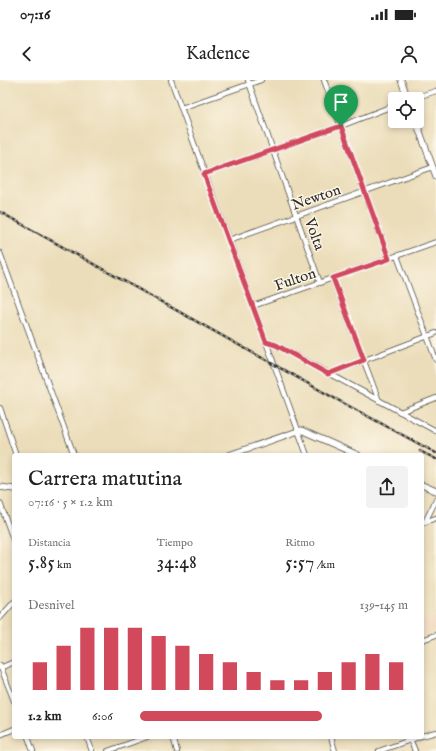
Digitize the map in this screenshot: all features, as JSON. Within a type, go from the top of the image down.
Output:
[{"type":"street","points":[[171,80],[306,453]]},
{"type":"street","points":[[181,108],[249,82],[261,80]]},
{"type":"street","points":[[324,80],[389,259]]},
{"type":"street","points":[[401,80],[405,92]]},
{"type":"street","name":"Volta","points":[[249,82],[320,283]]},
{"type":"street","points":[[424,95],[436,91]]},
{"type":"street","points":[[204,174],[341,126],[388,108]]},
{"type":"street","points":[[419,128],[436,176]]},
{"type":"street","name":"Newton","points":[[229,240],[433,168]]},
{"type":"street","name":"Fulton","points":[[253,306],[436,242]]},
{"type":"street","points":[[0,253],[1,262],[73,453]]},
{"type":"street","points":[[397,256],[436,360]]},
{"type":"street","points":[[333,278],[379,401]]},
{"type":"street","points":[[328,374],[436,333]]},
{"type":"street","points":[[266,342],[276,345],[436,431]]},
{"type":"street","points":[[400,412],[436,398]]},
{"type":"street","points":[[0,408],[15,453]]},
{"type":"street","points":[[235,453],[303,430],[354,453]]},
{"type":"street","points":[[424,486],[436,492]]},
{"type":"street","points":[[0,487],[12,489]]},
{"type":"street","points":[[424,523],[436,500]]},
{"type":"street","points":[[0,503],[12,536]]},
{"type":"street","points":[[424,523],[436,518]]},
{"type":"street","points":[[0,618],[12,604]]},
{"type":"street","points":[[424,639],[436,635]]},
{"type":"street","points":[[12,663],[0,667],[12,696]]},
{"type":"street","points":[[0,734],[12,730]]},
{"type":"street","points":[[424,736],[436,732]]},
{"type":"street","points":[[29,739],[33,751]]},
{"type":"street","points":[[88,739],[92,751]]},
{"type":"street","points":[[108,751],[141,739]]},
{"type":"street","points":[[174,739],[177,751]]},
{"type":"street","points":[[332,739],[336,751]]},
{"type":"street","points":[[379,751],[408,739]]},
{"type":"street","points":[[410,739],[415,751]]},
{"type":"shaded area","points":[[436,616],[436,630],[424,633],[424,619]]},
{"type":"railway","points":[[0,212],[334,398],[436,453]]},
{"type":"railway","points":[[420,451],[436,459]]},
{"type":"route","points":[[341,126],[389,259],[333,278],[364,360],[328,374],[276,345],[266,342],[204,174],[341,126]]}]
